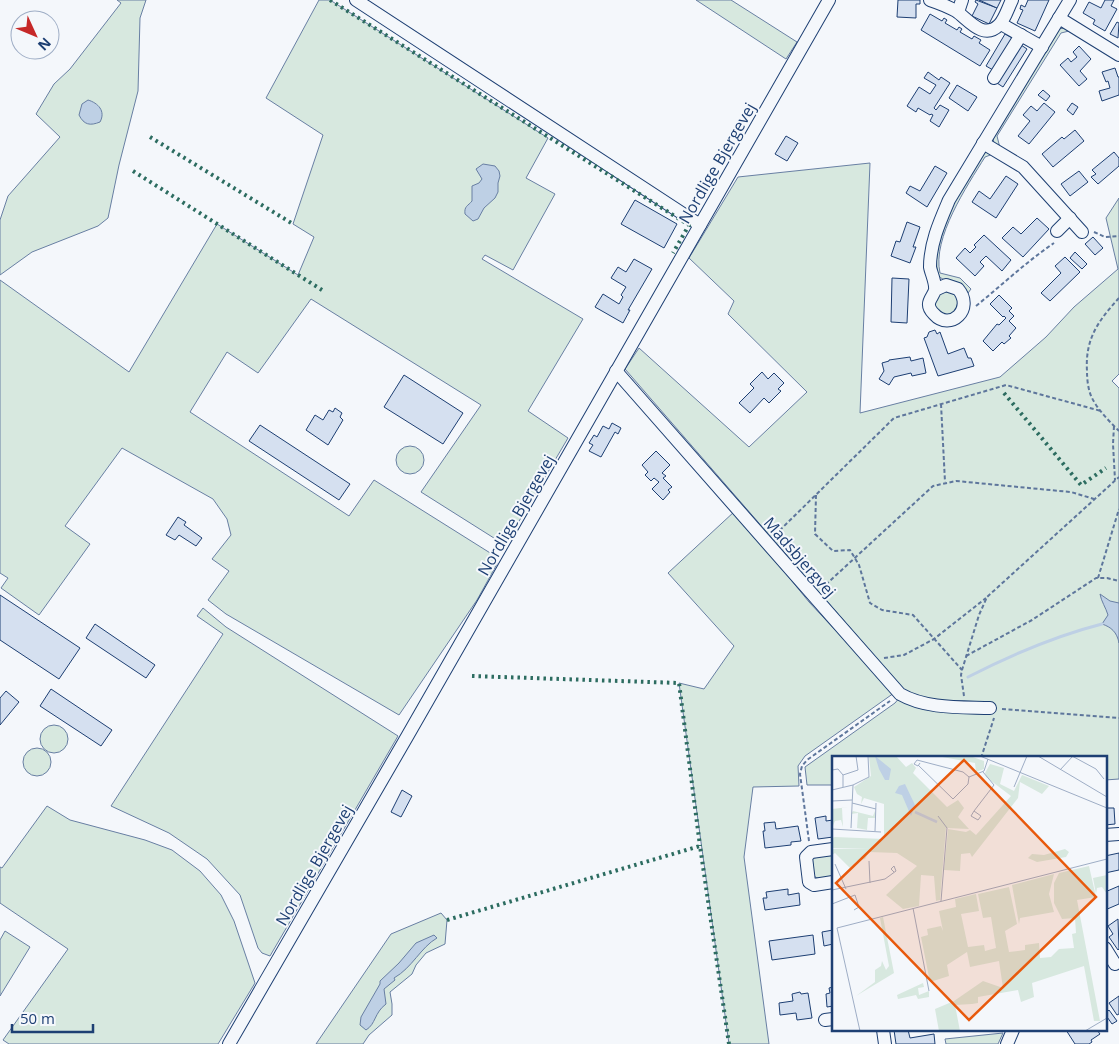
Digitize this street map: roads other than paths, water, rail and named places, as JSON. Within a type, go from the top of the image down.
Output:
[{"type":"street","points":[[356,0],[700,225]]},
{"type":"street","name":"Nordlige Bjergevej","points":[[229,1044],[404,744],[829,0]]},
{"type":"street","points":[[930,0],[960,6],[971,26],[982,30],[993,30],[1001,24],[1012,0]]},
{"type":"street","points":[[935,290],[940,286],[952,286],[962,293],[964,306],[959,315],[944,320],[938,318],[934,315],[929,305],[929,299],[935,290],[930,267],[938,225],[949,200],[1070,0]]},
{"type":"street","points":[[1059,18],[1119,55]]},
{"type":"street","points":[[1001,24],[1042,47]]},
{"type":"street","points":[[994,78],[1021,35]]},
{"type":"street","points":[[983,143],[1023,167],[1082,232]]},
{"type":"street","points":[[1057,231],[1070,218]]},
{"type":"street","name":"Madsbjergvej","points":[[616,371],[900,694],[916,702],[994,708]]},
{"type":"street","points":[[1106,835],[1119,834]]},
{"type":"street","points":[[832,849],[811,852],[806,857],[809,882],[814,885],[832,882]]},
{"type":"street","points":[[1106,950],[1113,966]]},
{"type":"street","points":[[1007,1044],[1012,1032]]},
{"type":"water","points":[[88,100],[100,108],[102,118],[100,122],[88,124],[79,115],[82,104]]},
{"type":"water","points":[[483,164],[495,166],[499,171],[498,192],[495,198],[484,208],[478,219],[473,221],[465,214],[465,209],[472,201],[472,186],[479,183],[482,179],[476,169]]},
{"type":"water","points":[[1100,594],[1110,601],[1119,603],[1119,643],[1113,630],[1102,624],[1108,615]]},
{"type":"water","points":[[434,935],[437,938],[384,989],[386,1004],[379,1011],[372,1025],[366,1030],[360,1025],[361,1017],[380,981],[416,943]]},
{"type":"waterway","points":[[968,677],[1034,647],[1067,634],[1102,624]]}]
